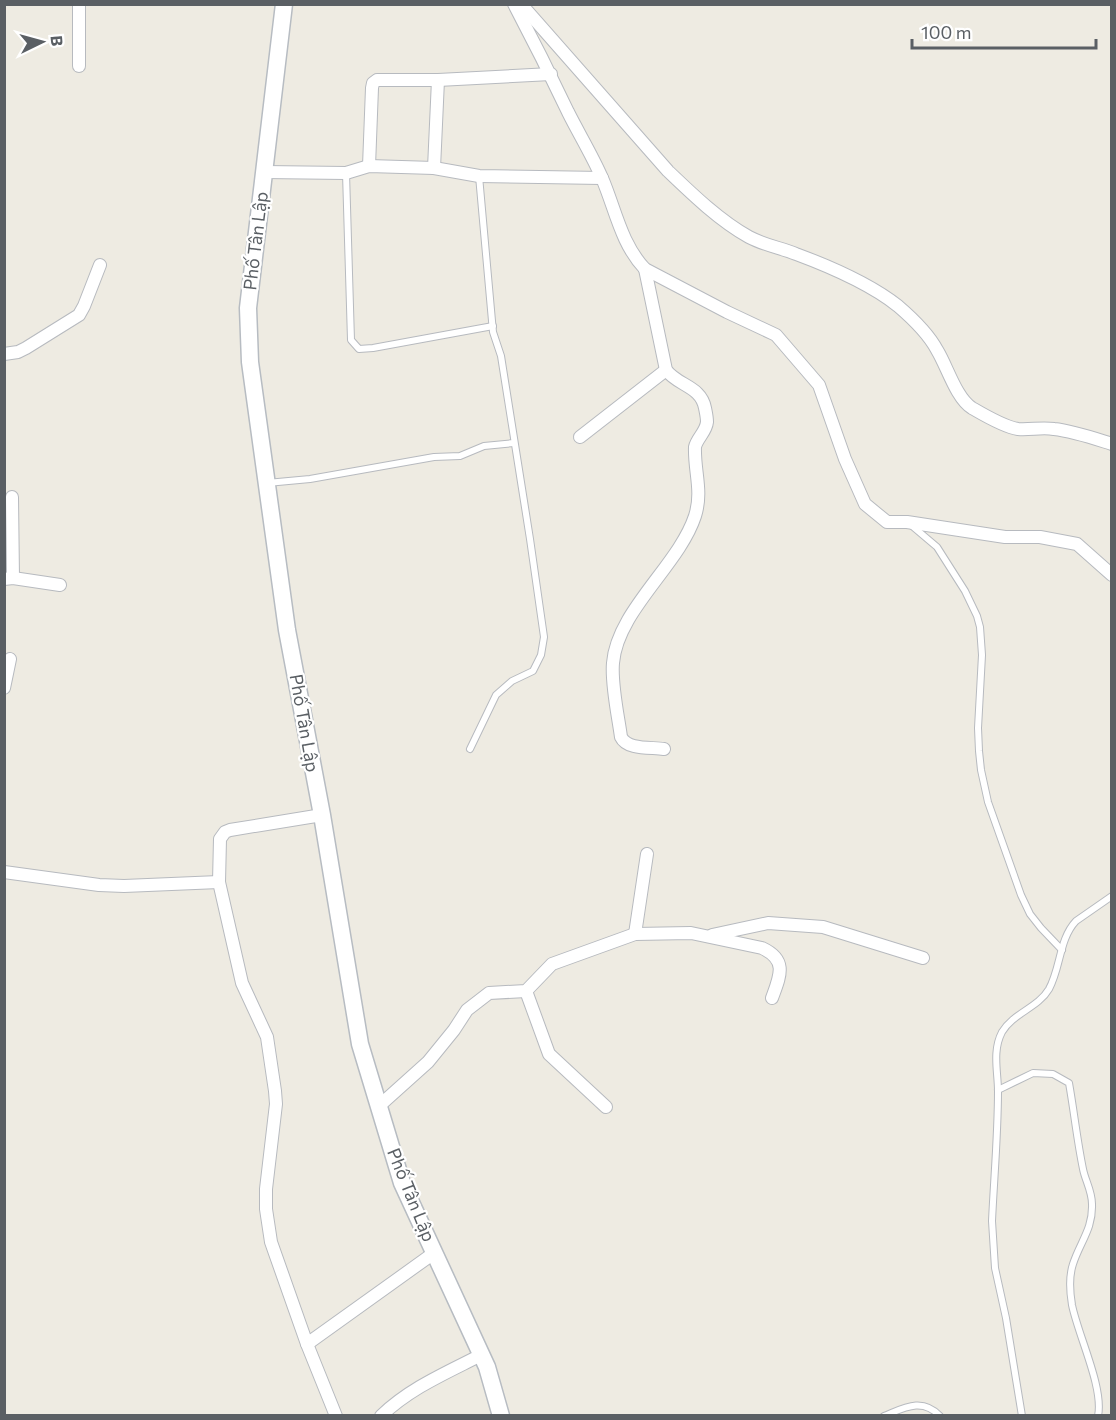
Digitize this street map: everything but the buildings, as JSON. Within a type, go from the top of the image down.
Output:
[{"type":"main road","name":"Phố Tân Lập","points":[[284,4],[248,308],[250,362],[287,630],[360,1044],[402,1183],[487,1367],[501,1416]]},
{"type":"street","points":[[79,4],[79,66]]},
{"type":"street","points":[[514,4],[602,178],[615,215],[637,261],[645,268],[727,312],[776,335],[819,385],[845,459],[865,504],[887,522],[907,522],[1005,537],[1040,537],[1077,544],[1112,575]]},
{"type":"street","points":[[521,4],[668,171],[728,222],[763,243],[814,261],[855,280],[885,297],[910,317],[937,348],[960,394],[970,407],[1008,427],[1055,429],[1112,444]]},
{"type":"street","points":[[369,166],[374,83],[381,79],[438,81],[551,74]]},
{"type":"street","points":[[434,168],[438,81]]},
{"type":"street","points":[[264,172],[346,173],[369,166],[434,168],[479,176],[602,178]]},
{"type":"street","points":[[4,354],[26,348],[79,315],[100,264]]},
{"type":"street","points":[[645,268],[666,370],[675,380],[698,393],[704,402],[707,423],[695,447],[699,483],[694,518],[684,538],[622,631],[612,665],[622,741],[629,745],[664,749]]},
{"type":"street","points":[[580,437],[666,370]]},
{"type":"street","points":[[12,497],[9,578],[60,585]]},
{"type":"street","points":[[4,688],[10,659]]},
{"type":"street","points":[[321,815],[225,832],[220,839],[219,882],[242,983],[263,1026],[269,1048],[276,1104],[266,1189],[266,1209],[271,1242],[307,1344],[336,1416]]},
{"type":"street","points":[[635,934],[647,854]]},
{"type":"street","points":[[4,872],[99,885],[219,882]]},
{"type":"street","points":[[708,936],[768,923],[823,927],[923,958]]},
{"type":"street","points":[[379,1106],[428,1062],[467,1010],[489,993],[526,991],[552,964],[635,934],[691,933],[762,948],[771,952],[780,966],[780,974],[772,998]]},
{"type":"street","points":[[526,991],[549,1054],[606,1107]]},
{"type":"street","points":[[307,1344],[434,1253]]},
{"type":"street","points":[[381,1416],[418,1388],[481,1355]]},
{"type":"lane","points":[[346,173],[351,340],[359,349],[493,326]]},
{"type":"lane","points":[[470,749],[496,695],[512,681],[533,671],[541,655],[544,637],[501,356],[493,326],[479,176]]},
{"type":"lane","points":[[267,483],[310,479],[434,457],[460,456],[484,446],[514,443]]},
{"type":"lane","points":[[907,522],[937,547],[961,583],[977,616],[982,655],[979,751],[986,795],[1021,895],[1030,914],[1062,950]]},
{"type":"lane","points":[[1022,1416],[1006,1318],[994,1268],[992,1241],[998,1044],[1004,1030],[1012,1020],[1046,994],[1071,926],[1112,896]]},
{"type":"lane","points":[[998,1090],[1033,1073],[1053,1074],[1069,1083],[1083,1170],[1092,1203],[1089,1227],[1072,1265],[1072,1304],[1097,1388],[1100,1407],[1098,1416]]},
{"type":"lane","points":[[884,1416],[919,1405],[931,1408],[940,1416]]}]
